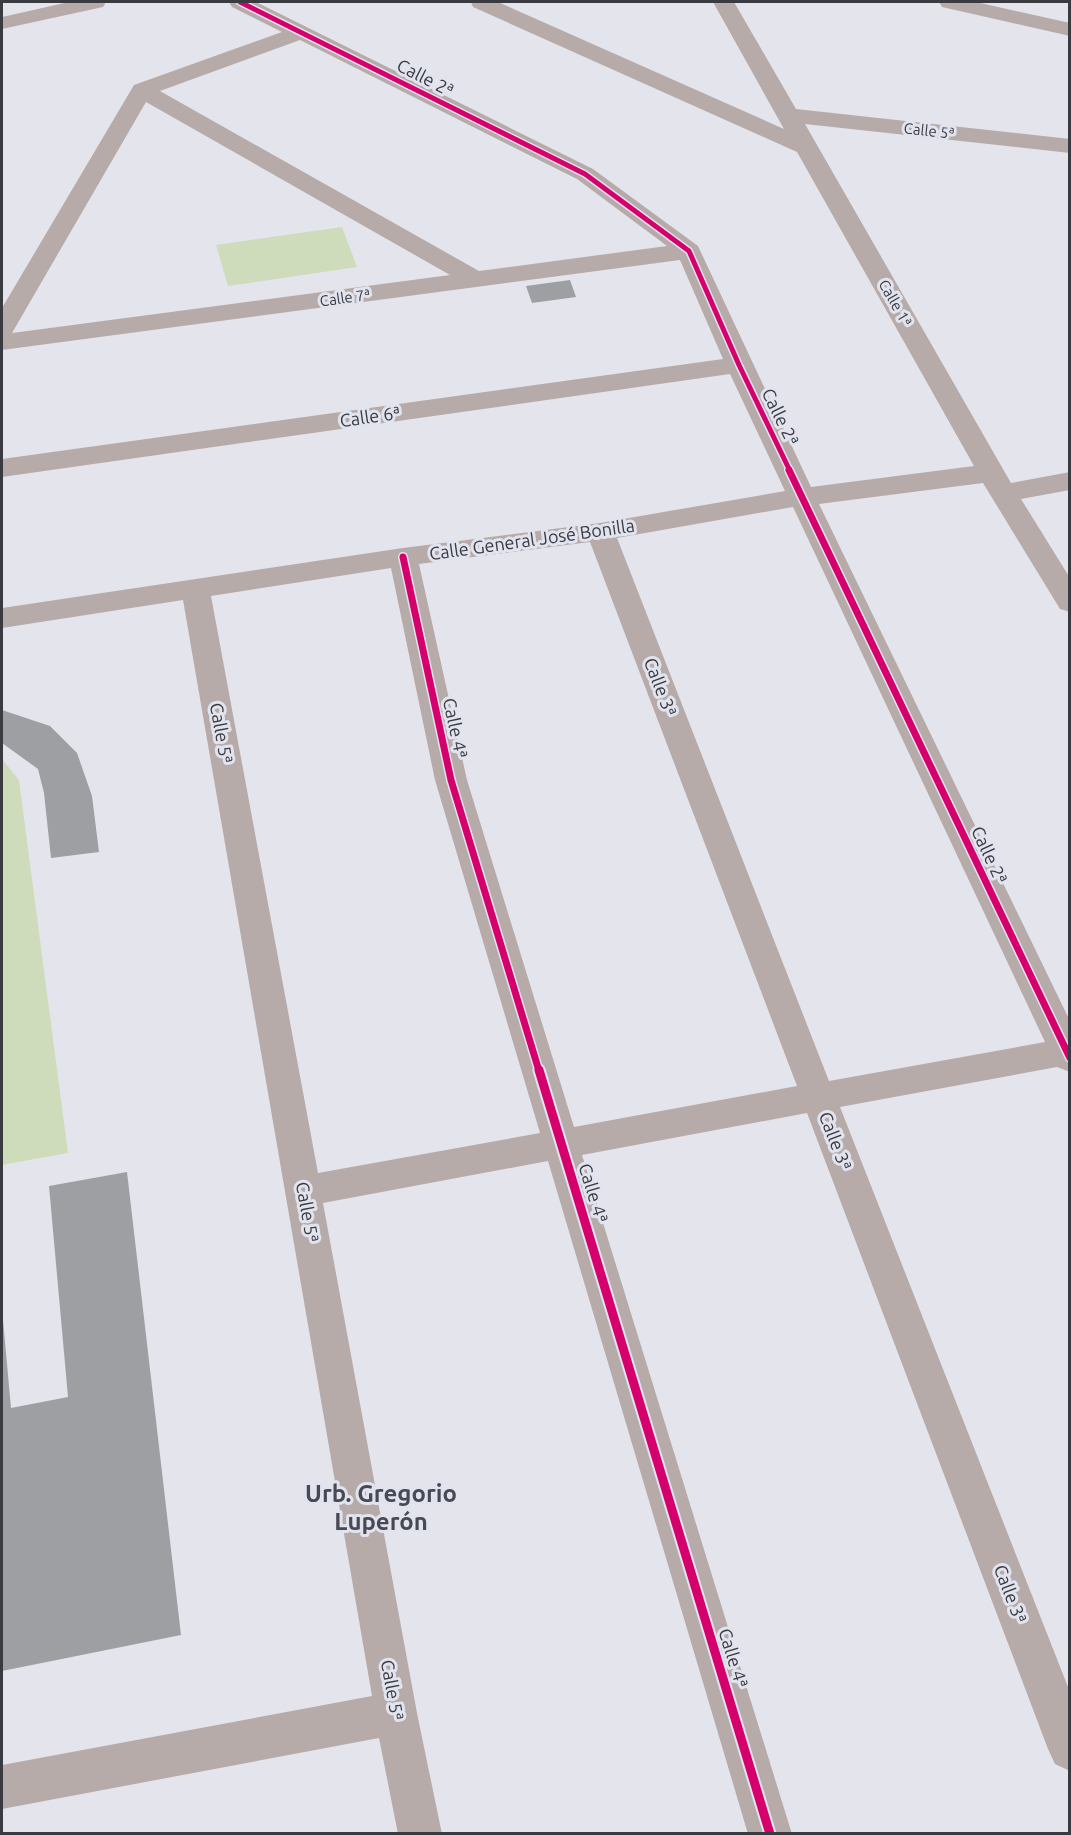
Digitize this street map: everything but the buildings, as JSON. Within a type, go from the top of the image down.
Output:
[{"type":"street","points":[[2,23],[95,2]]},
{"type":"street","name":"Calle 2ª","points":[[240,2],[585,174],[689,251],[739,365],[1068,1054]]},
{"type":"street","points":[[481,2],[806,147]]},
{"type":"street","name":"Calle 1ª","points":[[724,2],[997,483],[1070,602]]},
{"type":"street","points":[[950,2],[1070,30]]},
{"type":"street","points":[[2,329],[142,90],[302,33]]},
{"type":"street","points":[[142,90],[476,280]]},
{"type":"street","name":"Calle 5ª","points":[[788,115],[1070,146]]},
{"type":"street","name":"Calle 7ª","points":[[2,342],[689,251]]},
{"type":"street","name":"Calle 6ª","points":[[2,468],[739,365]]},
{"type":"street","name":"Calle General José Bonilla","points":[[2,618],[403,557],[600,532],[802,497],[997,483],[1070,482]]},
{"type":"street","name":"Calle 3ª","points":[[600,532],[1070,1749]]},
{"type":"street","name":"Calle 4ª","points":[[403,557],[451,780],[770,1833]]},
{"type":"street","name":"Calle 5ª","points":[[195,589],[396,1713],[420,1833]]},
{"type":"street","points":[[303,1191],[1068,1054]]},
{"type":"street","points":[[2,1787],[396,1713]]},
{"type":"green space","points":[[342,227],[357,267],[228,286],[216,245]]},
{"type":"green space","points":[[2,759],[19,780],[68,1153],[2,1165]]},
{"type":"cycle path","points":[[240,2],[585,174],[689,251],[739,365],[1070,1058]]},
{"type":"cycle path","points":[[403,557],[451,780],[770,1834]]},
{"type":"district","name":"Urb. Gregorio Luperón","points":[[381,1508]]}]
